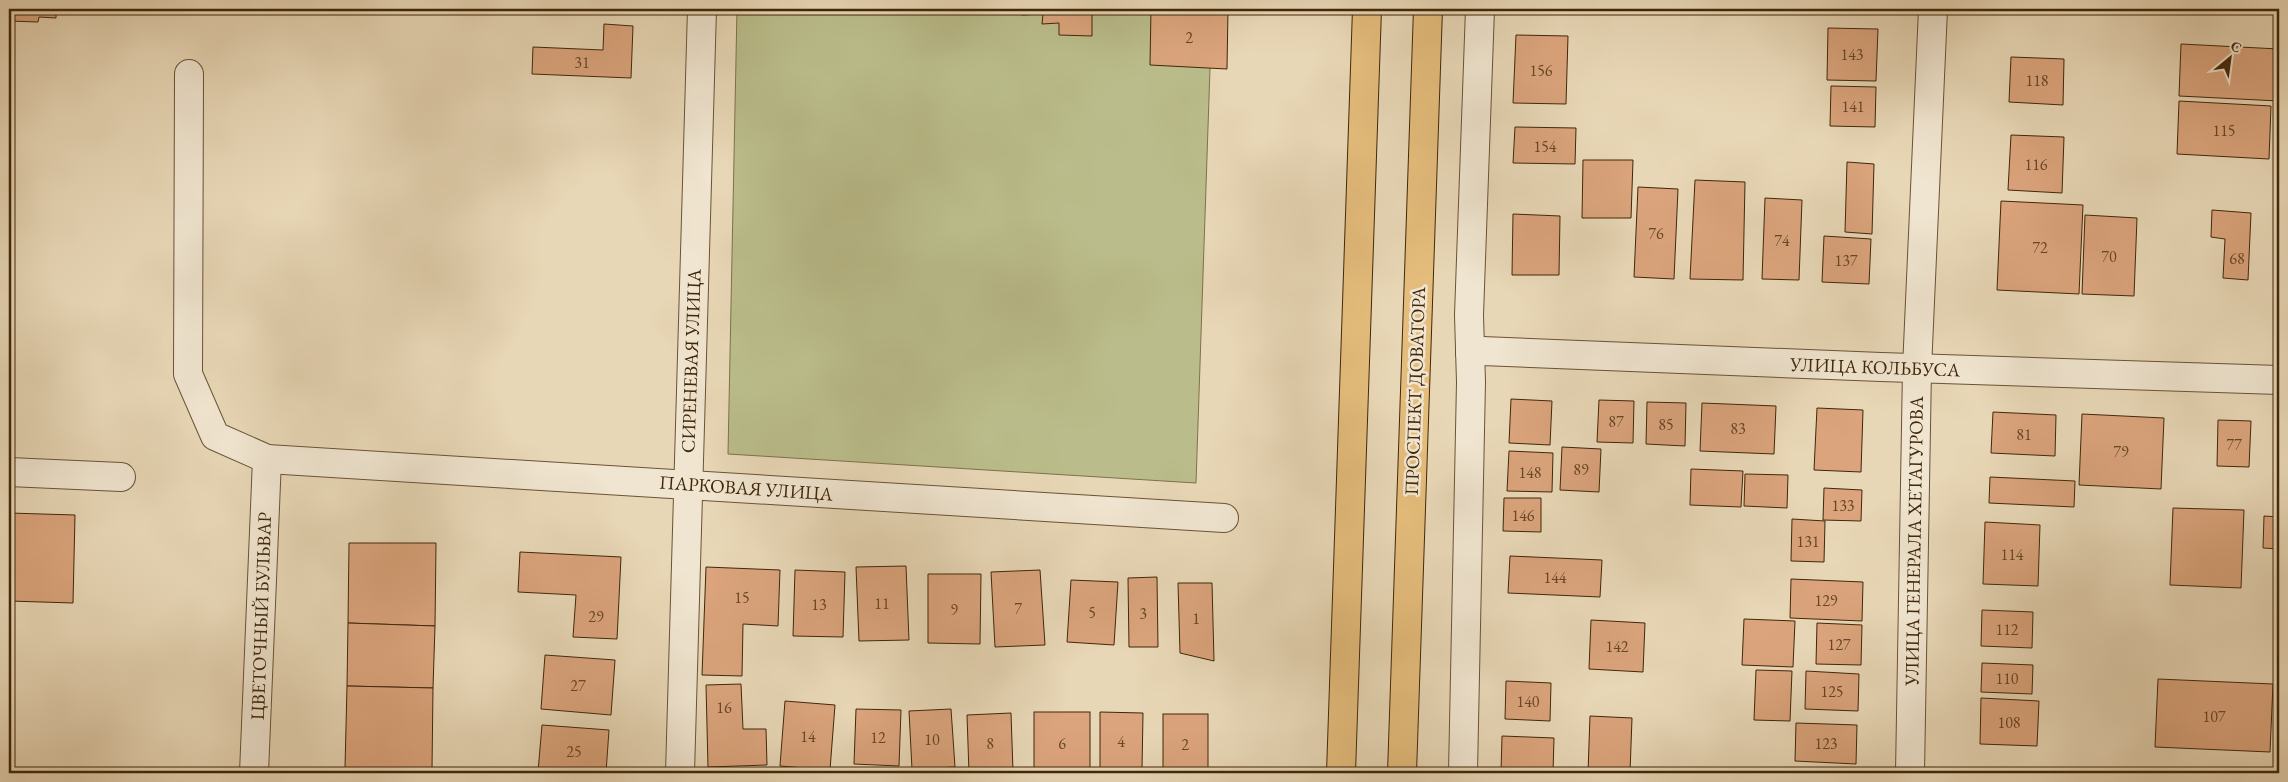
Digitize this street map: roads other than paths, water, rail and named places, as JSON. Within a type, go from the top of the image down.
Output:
[{"type":"main road","points":[[1341,773],[1367,9]]},
{"type":"main road","name":"ПРОСПЕКТ ДОВАТОРА","points":[[1402,773],[1428,9]]},
{"type":"street","name":"СИРЕНЕВАЯ УЛИЦА","points":[[680,773],[702,9]]},
{"type":"street","points":[[1463,773],[1469,315],[1480,9]]},
{"type":"street","name":"УЛИЦА ГЕНЕРАЛА ХЕТАГУРОВА","points":[[1910,773],[1917,369],[1932,9]]},
{"type":"street","points":[[189,74],[188,374],[215,436],[267,459]]},
{"type":"street","name":"УЛИЦА КОЛЬБУСА","points":[[1470,353],[1482,351],[1917,369],[2279,380]]},
{"type":"street","name":"ПАРКОВАЯ УЛИЦА","points":[[267,459],[1224,518]]},
{"type":"street","name":"ЦВЕТОЧНЫЙ БУЛЬВАР","points":[[254,773],[267,459]]},
{"type":"street","points":[[9,472],[121,477]]}]
